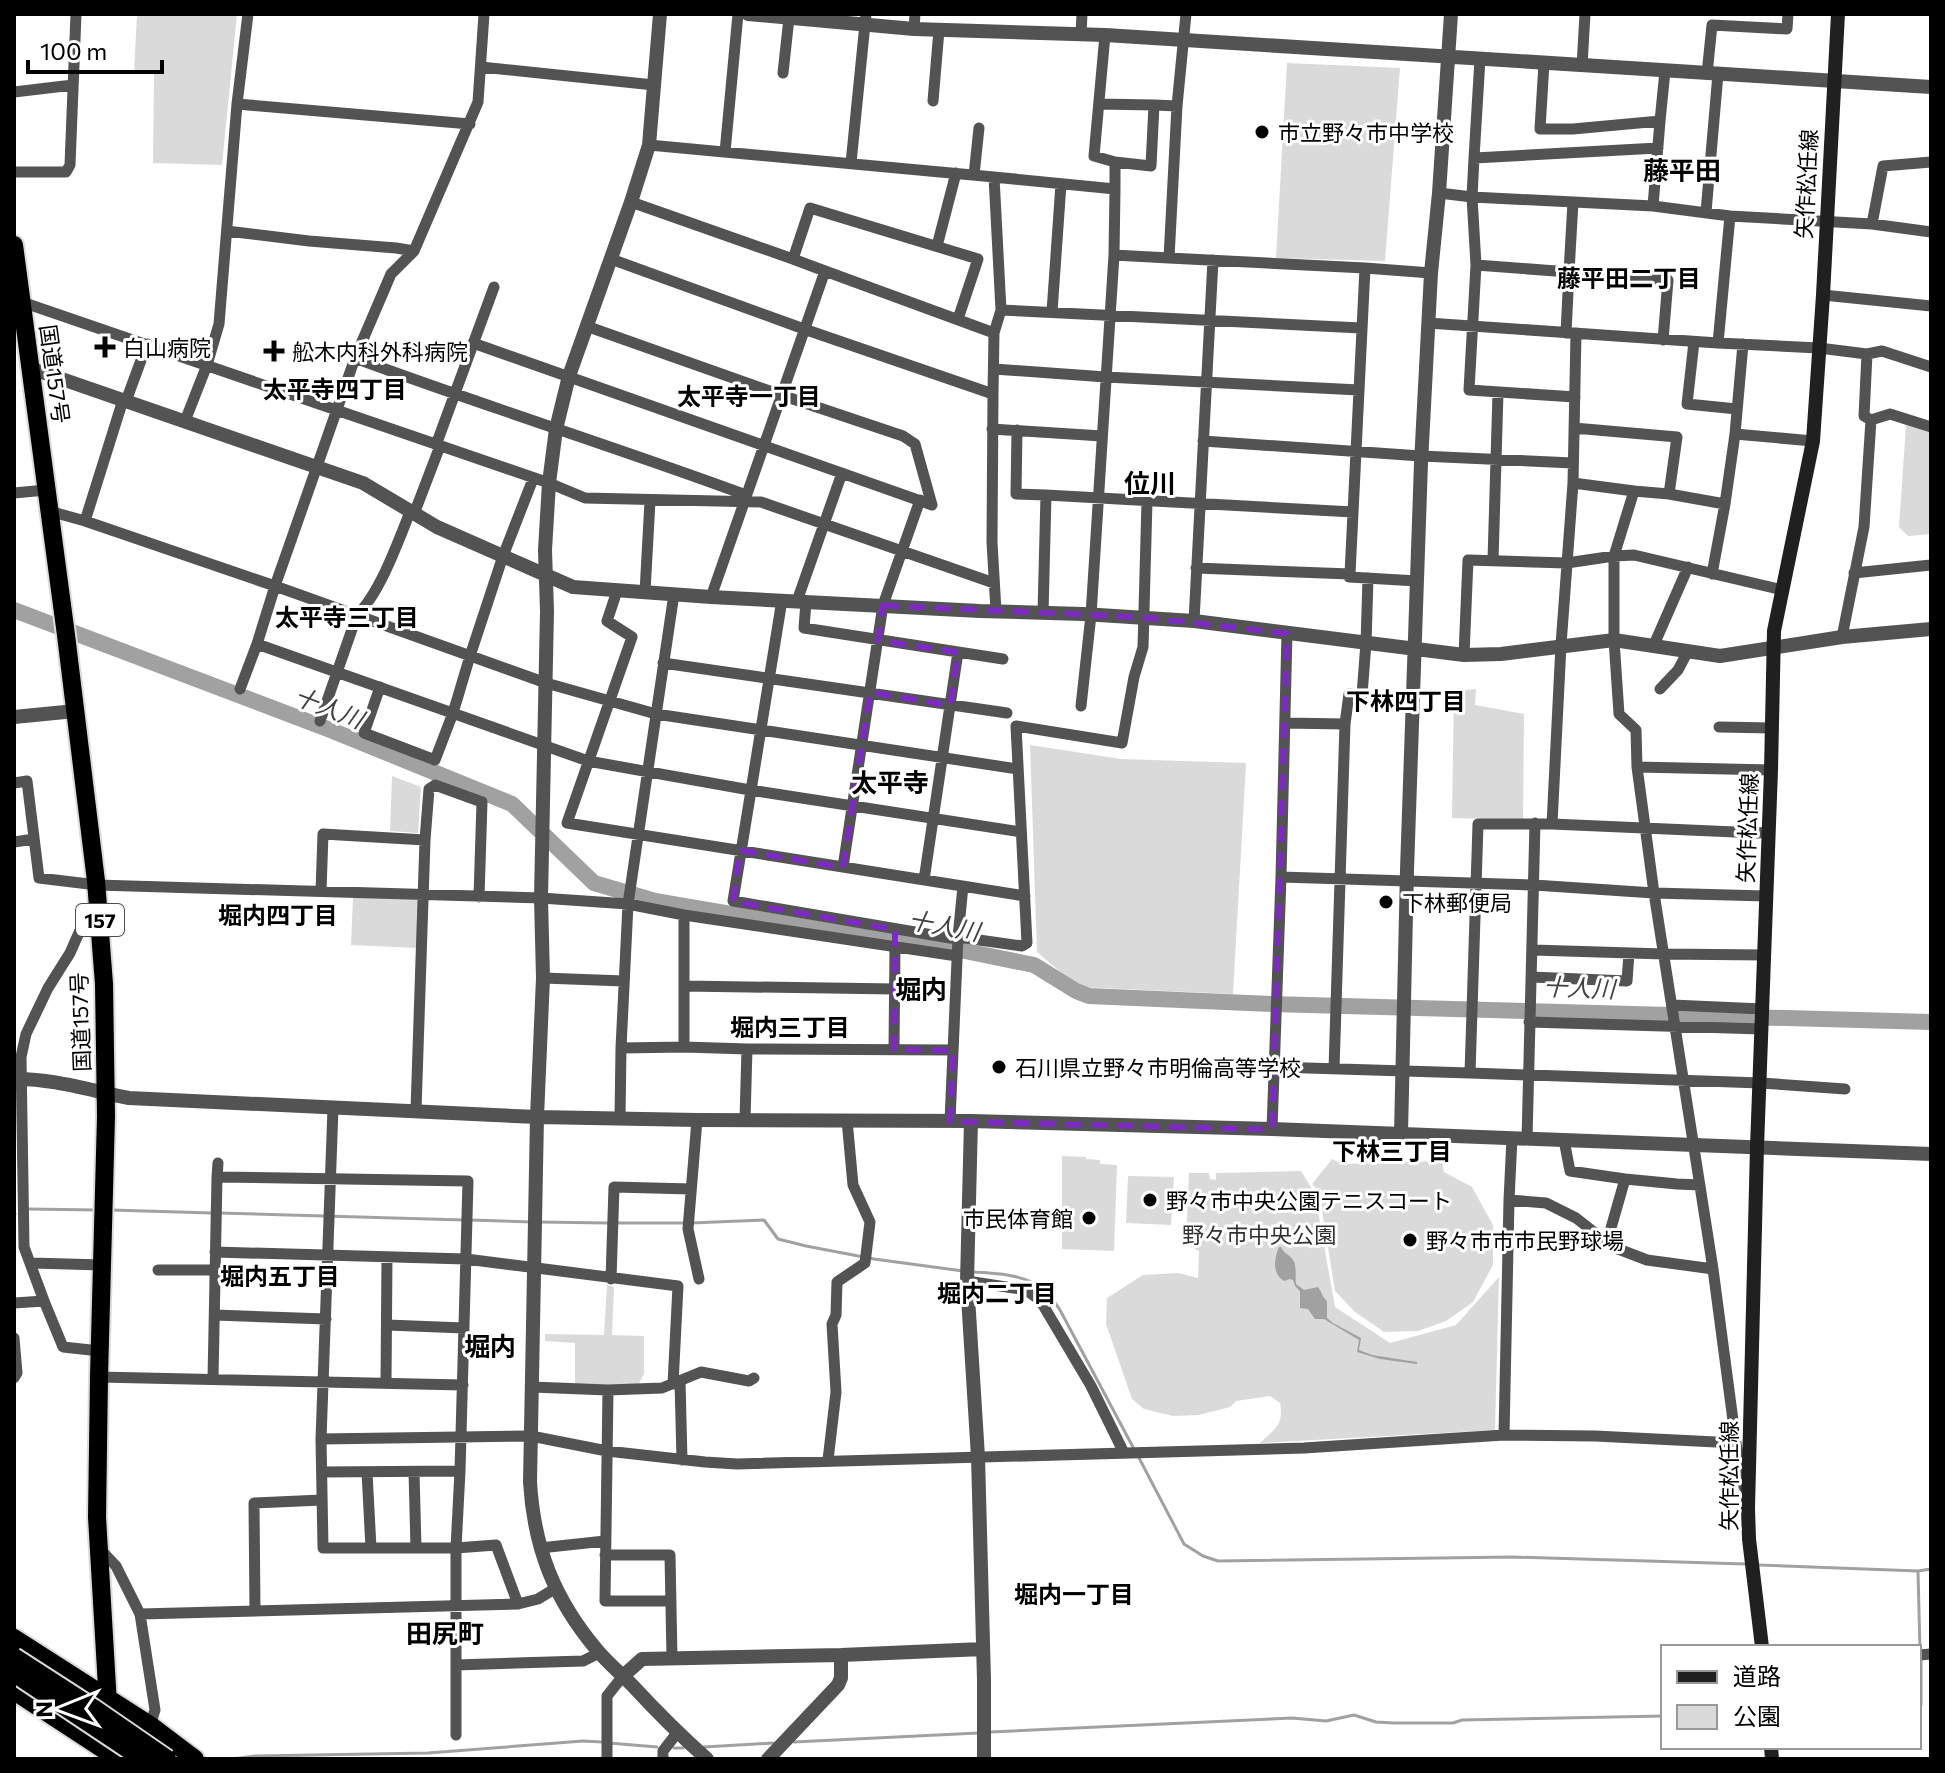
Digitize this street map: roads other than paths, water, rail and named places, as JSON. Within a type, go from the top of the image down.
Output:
[{"type":"highway","name":"国道157号","points":[[14,245],[18,301],[30,368],[97,885],[104,984],[106,1094],[98,1546],[114,1758]]},
{"type":"highway","points":[[14,1638],[150,1725],[195,1759]]},
{"type":"highway","points":[[14,1657],[167,1759]]},
{"type":"highway","points":[[14,1673],[143,1759]]},
{"type":"highway","points":[[14,1691],[114,1758]]},
{"type":"main road","name":"矢作松任線","points":[[1762,1645],[1748,1508],[1774,631],[1813,441],[1838,14]]},
{"type":"street","points":[[14,172],[66,172],[70,165],[76,14]]},
{"type":"street","points":[[185,421],[219,324],[237,104],[248,14]]},
{"type":"street","points":[[240,689],[355,358],[391,274],[414,251],[478,102],[484,14]]},
{"type":"street","points":[[660,14],[649,145],[569,376],[556,429],[549,483],[545,550],[543,978],[537,1117],[530,1482],[534,1529],[540,1548],[556,1588],[583,1632],[599,1653],[677,1733],[707,1759]]},
{"type":"street","points":[[725,152],[738,14]]},
{"type":"street","points":[[748,14],[915,21],[939,30],[1105,35],[1931,87]]},
{"type":"street","points":[[1081,34],[1082,14]]},
{"type":"street","points":[[1169,258],[1177,106],[1186,14]]},
{"type":"street","points":[[1401,1134],[1421,456],[1431,273],[1451,14]]},
{"type":"street","points":[[1582,66],[1585,14]]},
{"type":"street","points":[[1706,212],[1713,74],[1712,25],[1787,29],[1788,14]]},
{"type":"street","points":[[783,73],[789,18]]},
{"type":"street","points":[[851,163],[866,20]]},
{"type":"street","points":[[933,101],[939,30]]},
{"type":"street","points":[[1105,35],[1094,156],[1151,166],[1154,105]]},
{"type":"street","points":[[1480,59],[1472,197],[1476,265],[1469,390],[1575,397]]},
{"type":"street","points":[[1544,63],[1540,129],[1660,121]]},
{"type":"street","points":[[481,67],[654,85]]},
{"type":"street","points":[[1653,206],[1665,71]]},
{"type":"street","points":[[14,92],[73,85]]},
{"type":"street","points":[[237,104],[470,124]]},
{"type":"street","points":[[1099,104],[1177,106]]},
{"type":"street","points":[[974,175],[979,128]]},
{"type":"street","points":[[649,145],[1115,189]]},
{"type":"street","points":[[1474,158],[1658,148]]},
{"type":"street","points":[[1081,706],[1091,615],[1114,255],[1115,162]]},
{"type":"street","points":[[1872,224],[1883,166],[1931,162]]},
{"type":"street","points":[[937,246],[956,173]]},
{"type":"street","points":[[994,177],[1001,310],[994,333],[992,429],[992,542],[996,611]]},
{"type":"street","points":[[1052,312],[1061,184]]},
{"type":"street","points":[[1439,193],[1653,206],[1730,216],[1872,224],[1931,232]]},
{"type":"street","points":[[631,202],[994,333]]},
{"type":"street","points":[[1552,824],[1573,483],[1575,397],[1569,272],[1573,202]]},
{"type":"street","points":[[793,259],[810,208],[978,259],[958,319]]},
{"type":"street","points":[[1718,343],[1730,216]]},
{"type":"street","points":[[227,231],[414,251]]},
{"type":"street","points":[[1114,255],[1431,273]]},
{"type":"street","points":[[611,259],[993,394]]},
{"type":"street","points":[[1194,621],[1213,260]]},
{"type":"street","points":[[1476,265],[1668,280],[1663,340]]},
{"type":"street","points":[[1365,268],[1349,577],[1417,581]]},
{"type":"street","points":[[711,597],[825,271]]},
{"type":"street","points":[[320,721],[357,615],[387,568],[412,513],[494,287]]},
{"type":"street","points":[[1823,295],[1931,306]]},
{"type":"street","points":[[18,301],[585,498],[650,501],[745,498]]},
{"type":"street","points":[[1001,310],[1361,328]]},
{"type":"street","points":[[1428,323],[1819,348],[1867,354],[1882,351],[1931,367]]},
{"type":"street","points":[[473,343],[932,505],[915,444],[903,436],[586,326]]},
{"type":"street","points":[[1694,342],[1687,404],[1737,409]]},
{"type":"street","points":[[85,521],[147,344]]},
{"type":"street","points":[[1712,574],[1735,434],[1743,344]]},
{"type":"street","points":[[1867,354],[1864,416],[1871,420],[1890,414],[1931,427]]},
{"type":"street","points":[[355,358],[456,396],[627,452],[745,498],[994,583]]},
{"type":"street","points":[[30,368],[363,483],[437,527],[573,587],[711,597],[1144,617],[1464,655],[1501,654],[1614,640],[1720,656],[1842,637],[1931,629]]},
{"type":"street","points":[[994,369],[1359,390]]},
{"type":"street","points":[[1493,560],[1498,393]]},
{"type":"street","points":[[1842,637],[1864,527],[1871,420]]},
{"type":"street","points":[[1574,428],[1677,437],[1669,494]]},
{"type":"street","points":[[992,429],[1102,436]]},
{"type":"street","points":[[1017,430],[1016,494],[1353,512]]},
{"type":"street","points":[[1735,434],[1813,441]]},
{"type":"street","points":[[1203,441],[1573,463]]},
{"type":"street","points":[[842,473],[769,677],[733,901],[950,938],[957,947]]},
{"type":"street","points":[[380,687],[364,733],[435,760],[503,556],[533,479]]},
{"type":"street","points":[[1573,483],[1725,504]]},
{"type":"street","points":[[14,493],[46,490]]},
{"type":"street","points":[[1634,491],[1614,556],[1614,640],[1619,714],[1636,730],[1637,767],[1654,893],[1748,1508]]},
{"type":"street","points":[[1043,613],[1046,495]]},
{"type":"street","points":[[843,867],[883,605],[920,500]]},
{"type":"street","points":[[645,592],[650,501]]},
{"type":"street","points":[[14,783],[27,781],[39,878],[97,885],[423,896],[629,897],[684,915],[895,946],[1022,946],[1027,943],[1016,726],[1122,743],[1143,647],[1147,501]]},
{"type":"street","points":[[49,511],[275,586],[546,683],[656,714],[1018,769]]},
{"type":"street","points":[[1464,655],[1468,560],[1567,563],[1634,555],[1783,590]]},
{"type":"street","points":[[1854,573],[1931,565]]},
{"type":"street","points":[[1653,647],[1688,567]]},
{"type":"street","points":[[1196,568],[1350,574]]},
{"type":"street","points":[[1334,1069],[1345,724],[1349,694],[1362,695],[1368,578]]},
{"type":"street","points":[[617,591],[607,621],[632,637],[567,823],[1025,896]]},
{"type":"street","points":[[620,1119],[629,897],[674,594]]},
{"type":"street","points":[[795,601],[804,628],[1003,659]]},
{"type":"street","points":[[1272,1129],[1287,633]]},
{"type":"street","points":[[257,644],[588,761],[750,790],[1021,832]]},
{"type":"street","points":[[924,880],[958,652]]},
{"type":"street","points":[[1660,689],[1678,670],[1687,653]]},
{"type":"street","points":[[663,663],[1007,713]]},
{"type":"street","points":[[14,717],[75,711]]},
{"type":"street","points":[[1285,723],[1345,724]]},
{"type":"street","points":[[1719,727],[1772,728]]},
{"type":"street","points":[[1637,767],[1771,770]]},
{"type":"street","points":[[416,1110],[425,840],[429,789],[435,785],[482,802],[479,897]]},
{"type":"street","points":[[1504,1435],[1509,1200],[1529,1076],[1535,823]]},
{"type":"street","points":[[1470,1073],[1478,824],[1535,823],[1768,832]]},
{"type":"street","points":[[321,891],[323,834],[425,840]]},
{"type":"street","points":[[14,842],[34,839]]},
{"type":"street","points":[[1281,877],[1766,896]]},
{"type":"street","points":[[950,1121],[957,947],[963,886]]},
{"type":"street","points":[[684,915],[684,1047]]},
{"type":"street","points":[[99,918],[85,919],[70,953],[48,988],[26,1034],[17,1079],[19,1250],[32,1263],[63,1347],[100,1351]]},
{"type":"street","points":[[894,1049],[895,946]]},
{"type":"street","points":[[1533,950],[1764,955]]},
{"type":"street","points":[[1531,977],[1627,981],[1629,953]]},
{"type":"street","points":[[543,978],[624,981]]},
{"type":"street","points":[[684,986],[895,989]]},
{"type":"street","points":[[1529,1015],[1762,1019]]},
{"type":"street","points":[[1673,1016],[1762,1019]]},
{"type":"street","points":[[621,1048],[953,1050]]},
{"type":"street","points":[[745,1119],[747,1049]]},
{"type":"street","points":[[1275,1067],[1761,1083],[1845,1089]]},
{"type":"street","points":[[17,1079],[87,1088],[129,1098],[537,1117],[971,1121],[1931,1154]]},
{"type":"street","points":[[333,1108],[321,1439],[323,1548],[496,1545],[518,1604]]},
{"type":"street","points":[[697,1120],[688,1229],[699,1279]]},
{"type":"street","points":[[828,1460],[836,1392],[832,1324],[836,1315],[837,1282],[865,1263],[870,1222],[853,1185],[847,1120]]},
{"type":"street","points":[[971,1121],[967,1276],[978,1457],[984,1759]]},
{"type":"street","points":[[1564,1140],[1570,1171],[1700,1185]]},
{"type":"street","points":[[213,1379],[218,1163]]},
{"type":"street","points":[[217,1177],[468,1181],[456,1548],[456,1735]]},
{"type":"street","points":[[1607,1242],[1625,1179]]},
{"type":"street","points":[[611,1279],[614,1187],[691,1189]]},
{"type":"street","points":[[1509,1200],[1546,1203],[1576,1218],[1613,1247],[1647,1260],[1713,1269]]},
{"type":"street","points":[[215,1252],[466,1259],[678,1286],[677,1382],[682,1460]]},
{"type":"street","points":[[386,1383],[387,1257]]},
{"type":"street","points":[[32,1263],[102,1265]]},
{"type":"street","points":[[158,1270],[215,1270]]},
{"type":"street","points":[[967,1276],[1026,1290],[1040,1300],[1133,1453]]},
{"type":"street","points":[[14,1303],[44,1301]]},
{"type":"street","points":[[215,1315],[326,1319]]},
{"type":"street","points":[[387,1325],[464,1328]]},
{"type":"street","points":[[14,1338],[17,1373],[14,1378]]},
{"type":"street","points":[[532,1387],[608,1390],[662,1388],[701,1372],[749,1381],[754,1378]]},
{"type":"street","points":[[99,1377],[463,1385]]},
{"type":"street","points":[[608,1390],[605,1601],[671,1601]]},
{"type":"street","points":[[321,1439],[531,1436],[607,1451],[737,1464],[1304,1448],[1504,1435],[1736,1443]]},
{"type":"street","points":[[322,1472],[460,1471]]},
{"type":"street","points":[[367,1472],[371,1548]]},
{"type":"street","points":[[414,1472],[416,1548]]},
{"type":"street","points":[[255,1611],[254,1503],[322,1500]]},
{"type":"street","points":[[540,1548],[605,1541]]},
{"type":"street","points":[[98,1546],[116,1566],[140,1614],[155,1710],[150,1725]]},
{"type":"street","points":[[605,1555],[670,1555],[672,1658]]},
{"type":"street","points":[[140,1614],[518,1604],[538,1599],[556,1588]]},
{"type":"street","points":[[607,1749],[607,1696],[642,1659],[983,1649]]},
{"type":"street","points":[[456,1665],[583,1661],[599,1653]]},
{"type":"street","points":[[768,1759],[838,1685],[841,1655]]},
{"type":"street","points":[[663,1759],[663,1751],[677,1733]]},
{"type":"waterway","name":"十人川","points":[[14,610],[333,731],[512,804],[594,883],[655,901],[960,950],[1034,965],[1089,996],[1931,1022]]},
{"type":"waterway","points":[[29,1209],[96,1210]]},
{"type":"waterway","points":[[111,1210],[212,1213]]},
{"type":"waterway","points":[[219,1213],[464,1220]]},
{"type":"waterway","points":[[471,1220],[532,1222]]},
{"type":"waterway","points":[[691,1223],[764,1220],[778,1239],[874,1259],[963,1271]]},
{"type":"waterway","points":[[539,1222],[608,1223]]},
{"type":"waterway","points":[[615,1223],[684,1223]]},
{"type":"waterway","points":[[971,1272],[1019,1278],[1049,1294],[1134,1449]]},
{"type":"waterway","points":[[1138,1456],[1184,1544],[1218,1561],[1513,1557],[1745,1564]]},
{"type":"waterway","points":[[1758,1565],[1931,1569]]},
{"type":"waterway","points":[[1918,1571],[1920,1645]]},
{"type":"waterway","points":[[1921,1659],[1921,1705]]},
{"type":"waterway","points":[[990,1732],[1292,1718],[1326,1721],[1354,1715],[1376,1722],[1394,1723],[1661,1716]]},
{"type":"waterway","points":[[794,1742],[978,1733]]},
{"type":"waterway","points":[[232,1759],[428,1753],[602,1742]]},
{"type":"waterway","points":[[609,1743],[657,1747]]},
{"type":"waterway","points":[[704,1747],[773,1743]]},
{"type":"waterway","points":[[674,1748],[683,1748]]},
{"type":"place","name":"市立野々市中学校","points":[[1262,132]]},
{"type":"place","name":"白山病院","points":[[105,347]]},
{"type":"place","name":"舩木内科外科病院","points":[[274,351]]},
{"type":"place","name":"下林郵便局","points":[[1386,902]]},
{"type":"place","name":"石川県立野々市明倫高等学校","points":[[999,1067]]},
{"type":"place","name":"野々市中央公園テニスコート","points":[[1150,1200]]},
{"type":"place","name":"市民体育館","points":[[1089,1218]]},
{"type":"place","name":"野々市市市民野球場","points":[[1410,1240]]},
{"type":"district","name":"藤平田","points":[[1682,169]]},
{"type":"district","name":"藤平田二丁目","points":[[1629,277]]},
{"type":"district","name":"太平寺四丁目","points":[[335,388]]},
{"type":"district","name":"太平寺一丁目","points":[[749,395]]},
{"type":"district","name":"位川","points":[[1150,482]]},
{"type":"district","name":"太平寺三丁目","points":[[347,616]]},
{"type":"district","name":"下林四丁目","points":[[1406,700]]},
{"type":"district","name":"太平寺","points":[[890,781]]},
{"type":"district","name":"堀内四丁目","points":[[278,914]]},
{"type":"district","name":"堀内","points":[[921,988]]},
{"type":"district","name":"堀内三丁目","points":[[790,1026]]},
{"type":"district","name":"下林三丁目","points":[[1392,1150]]},
{"type":"district","name":"堀内五丁目","points":[[280,1275]]},
{"type":"district","name":"堀内二丁目","points":[[997,1292]]},
{"type":"district","name":"堀内","points":[[490,1345]]},
{"type":"district","name":"堀内一丁目","points":[[1074,1593]]},
{"type":"district","name":"田尻町","points":[[445,1632]]},
{"type":"park label","name":"野々市中央公園","points":[[1259,1234]]}]
